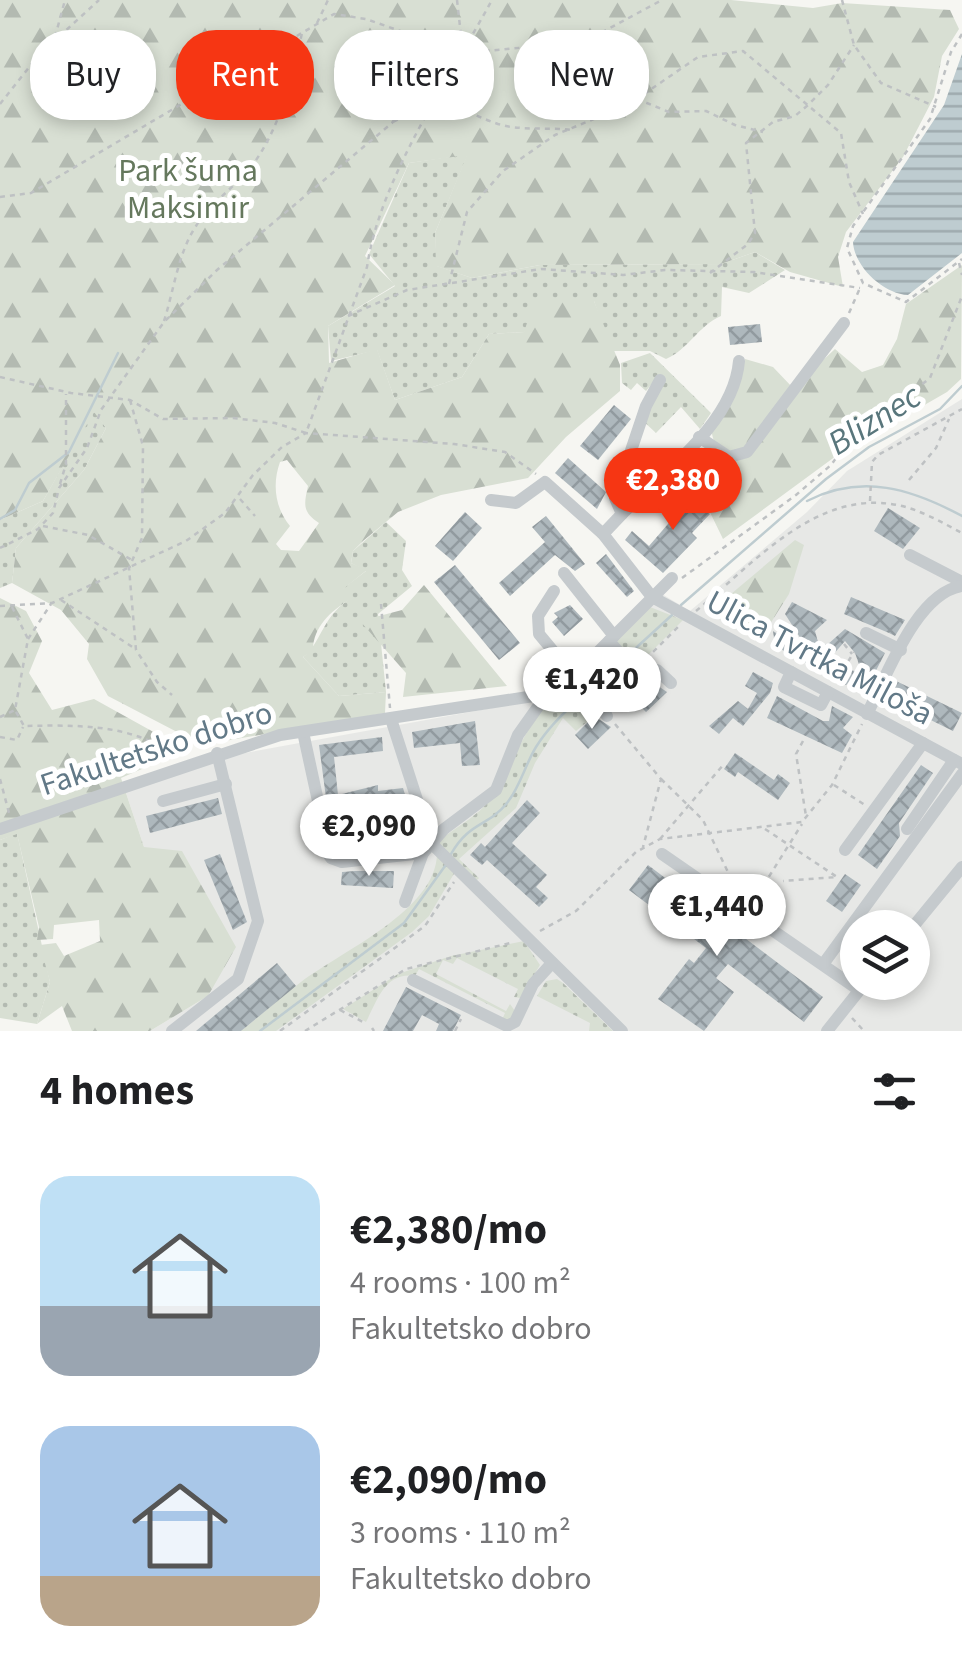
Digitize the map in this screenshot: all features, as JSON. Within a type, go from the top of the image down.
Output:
[{"type":"street","points":[[699,438],[729,457],[747,452],[844,323]]},
{"type":"street","points":[[604,534],[699,438],[724,404],[739,362]]},
{"type":"street","points":[[622,514],[615,498],[660,380]]},
{"type":"street","points":[[492,500],[516,502],[544,482],[604,534],[658,601]]},
{"type":"street","points":[[910,554],[962,584]]},
{"type":"street","points":[[564,574],[627,663],[658,670],[671,684]]},
{"type":"street","name":"Fakultetsko dobro","points":[[6,826],[217,753],[304,732],[547,694],[577,679],[612,639],[658,601],[672,578]]},
{"type":"street","points":[[867,714],[931,600],[962,584]]},
{"type":"street","points":[[554,591],[536,624],[539,634],[599,707]]},
{"type":"street","name":"Ulica Tvrtka Miloša","points":[[658,601],[958,762]]},
{"type":"street","points":[[866,633],[901,650]]},
{"type":"street","points":[[405,902],[431,849],[496,790],[518,734],[547,694]]},
{"type":"street","points":[[390,719],[431,849],[457,869],[622,1031]]},
{"type":"street","points":[[304,732],[318,801]]},
{"type":"street","points":[[845,850],[922,743]]},
{"type":"street","points":[[172,1031],[238,979],[258,921],[217,753]]},
{"type":"street","points":[[907,828],[958,762]]},
{"type":"street","points":[[824,962],[962,774]]},
{"type":"street","points":[[163,801],[226,784]]},
{"type":"street","points":[[420,810],[334,821],[321,843],[332,858],[342,862],[431,849]]},
{"type":"street","points":[[662,846],[742,909],[840,972]]},
{"type":"street","points":[[927,910],[962,867]]},
{"type":"street","points":[[413,980],[503,1026],[516,1022],[538,980],[552,963]]},
{"type":"street","points":[[827,1031],[852,1000]]},
{"type":"path","points":[[57,30],[66,0]]},
{"type":"path","points":[[66,30],[98,0]]},
{"type":"path","points":[[317,24],[328,0]]},
{"type":"path","points":[[457,0],[460,30]]},
{"type":"path","points":[[476,30],[492,0]]},
{"type":"path","points":[[494,50],[584,42],[619,26],[638,8],[662,0]]},
{"type":"path","points":[[842,0],[854,45],[881,83],[936,107]]},
{"type":"path","points":[[307,30],[334,14],[398,30]]},
{"type":"path","points":[[844,323],[861,286],[847,248],[863,214],[936,107],[950,52],[962,34]]},
{"type":"path","points":[[708,274],[748,244],[755,232],[746,143],[808,105],[828,85],[854,45]]},
{"type":"path","points":[[649,90],[698,57],[742,51],[841,133],[849,182],[863,214]]},
{"type":"path","points":[[0,104],[30,69]]},
{"type":"path","points":[[649,104],[669,112],[706,111],[735,125],[764,132]]},
{"type":"path","points":[[0,197],[31,193],[176,107]]},
{"type":"path","points":[[164,322],[182,252],[196,225],[252,166],[276,120]]},
{"type":"path","points":[[59,488],[77,467],[100,410],[164,322],[355,150],[399,120]]},
{"type":"path","points":[[0,606],[52,602],[186,541],[239,498],[252,475],[282,446],[306,433],[367,267],[371,240],[427,120]]},
{"type":"path","points":[[491,120],[499,124],[572,130]]},
{"type":"path","points":[[449,284],[467,212],[482,191],[555,135],[593,120]]},
{"type":"path","points":[[348,316],[391,294],[540,269],[624,276],[665,270],[708,274],[754,272],[861,286],[906,302],[960,260]]},
{"type":"path","points":[[960,260],[962,275]]},
{"type":"path","points":[[672,578],[680,580],[782,506],[831,465],[847,443],[930,378],[962,296]]},
{"type":"path","points":[[0,376],[66,392],[130,400],[162,419],[232,418],[275,423],[306,433],[454,444],[505,452],[544,482]]},
{"type":"path","points":[[0,548],[42,524],[53,513],[66,460],[66,392]]},
{"type":"path","points":[[130,400],[143,446],[142,538],[130,568],[136,650]]},
{"type":"path","points":[[870,503],[870,477],[878,456],[962,409]]},
{"type":"path","points":[[908,480],[936,448],[950,416]]},
{"type":"path","points":[[239,498],[254,516]]},
{"type":"path","points":[[742,909],[704,820],[660,779],[599,707],[627,663],[806,521],[832,509],[870,503],[900,505],[962,533]]},
{"type":"path","points":[[42,524],[88,535],[134,560]]},
{"type":"path","points":[[60,599],[136,650],[156,682],[172,695]]},
{"type":"path","points":[[24,726],[15,710],[28,638],[52,602]]},
{"type":"path","points":[[381,604],[390,719]]},
{"type":"path","points":[[11,605],[28,638]]},
{"type":"path","points":[[831,657],[844,668],[853,653],[844,644]]},
{"type":"path","points":[[0,717],[15,710]]},
{"type":"path","points":[[742,909],[832,785],[867,714]]},
{"type":"path","points":[[24,726],[62,723],[123,731],[171,753],[183,764]]},
{"type":"path","points":[[0,737],[17,740],[24,726]]},
{"type":"path","points":[[802,741],[796,754],[806,817]]},
{"type":"path","points":[[662,846],[686,806],[724,764]]},
{"type":"path","points":[[0,778],[7,806],[6,826]]},
{"type":"path","points":[[531,936],[576,910],[643,848],[660,779]]},
{"type":"path","points":[[832,785],[874,811]]},
{"type":"path","points":[[0,802],[7,806]]},
{"type":"path","points":[[643,848],[802,822]]},
{"type":"path","points":[[764,828],[836,878],[782,881]]},
{"type":"path","points":[[280,1031],[425,926],[457,869]]},
{"type":"path","points":[[339,1010],[365,1024]]},
{"type":"path","points":[[850,1010],[856,1026],[864,1031]]},
{"type":"path","points":[[455,1031],[461,1019]]},
{"type":"shaded area","points":[[962,54],[962,253],[908,295],[899,293],[880,284],[864,269],[853,242],[944,105]]},
{"type":"shaded area","points":[[962,399],[962,1031],[150,1031],[208,996],[144,847],[125,790],[212,759],[552,697],[662,594],[690,611],[807,512],[847,471]]},
{"type":"green space","name":"Park šuma Maksimir","points":[[0,0],[731,0],[813,8],[842,3],[950,10],[959,29],[942,56],[934,97],[903,157],[846,232],[838,257],[843,287],[790,272],[755,252],[721,264],[540,265],[472,278],[436,266],[435,233],[467,155],[409,163],[365,256],[395,285],[328,326],[329,363],[377,349],[395,400],[462,377],[489,334],[524,332],[534,302],[594,301],[620,365],[620,391],[566,437],[528,478],[441,495],[398,512],[353,551],[351,563],[367,570],[342,590],[349,600],[324,620],[313,650],[303,657],[339,696],[386,692],[385,713],[202,745],[108,696],[87,659],[89,644],[61,610],[12,583],[16,548],[84,470],[106,428],[94,412],[43,501],[0,520]],"holes":[[[287,460],[308,486],[306,507],[319,523],[299,551],[281,550],[276,544],[290,526],[278,504],[280,462]]]},
{"type":"green space","points":[[468,154],[435,233],[437,266],[472,278],[540,265],[721,264],[755,252],[785,270],[749,293],[722,287],[721,316],[666,359],[650,351],[611,351],[594,301],[524,332],[489,334],[462,377],[395,400],[377,350],[331,361],[328,326],[395,286],[369,254],[409,163]]},
{"type":"green space","points":[[962,265],[961,379],[947,392],[836,456],[723,539],[703,498],[735,457],[716,450],[711,430],[733,395],[745,359],[773,367],[793,388],[835,349],[862,372],[883,365],[897,339],[906,304]]},
{"type":"green space","points":[[650,353],[711,413],[700,429],[681,407],[656,433],[642,420],[658,376],[646,391],[637,383],[631,390],[622,383],[621,363]]},
{"type":"green space","points":[[94,410],[106,428],[84,470],[16,548],[12,583],[0,588],[0,520],[43,501]]},
{"type":"green space","points":[[386,522],[406,541],[402,570],[412,586],[378,614],[386,692],[339,696],[303,657],[332,615],[348,600],[341,590],[366,571],[351,563],[353,551]]},
{"type":"green space","points":[[795,540],[804,545],[789,594],[760,640],[712,610]]},
{"type":"green space","points":[[424,585],[507,686],[403,697],[406,673],[360,621],[402,610]]},
{"type":"green space","points":[[0,598],[26,611],[42,641],[29,673],[52,710],[94,699],[186,750],[121,778],[144,847],[182,851],[236,947],[208,996],[150,1031],[72,1031],[62,1006],[37,1024],[50,982],[40,945],[56,943],[64,956],[100,941],[99,920],[54,925],[53,939],[37,940],[39,927],[17,834],[0,840]]},
{"type":"green space","points":[[650,607],[683,620],[636,667],[613,643]]},
{"type":"green space","points":[[610,647],[632,671],[596,698],[582,680],[582,674]]},
{"type":"green space","points":[[572,682],[600,711],[576,731],[563,718],[535,763],[516,808],[459,859],[479,878],[475,882],[435,843],[486,804],[535,720]]},
{"type":"green space","points":[[413,818],[422,849],[343,859],[327,849],[327,833],[337,823]]},
{"type":"green space","points":[[17,833],[50,982],[37,1024],[0,1018],[0,840]]},
{"type":"green space","points":[[437,854],[455,872],[429,916],[412,932],[276,1031],[241,1031],[301,982],[404,911],[433,874]]},
{"type":"green space","points":[[524,941],[540,965],[520,998],[514,997],[518,989],[457,958],[453,964],[443,960],[436,974],[506,1011],[510,1004],[515,1011],[512,1019],[502,1020],[505,1013],[419,969],[415,976],[396,978],[389,983],[366,1022],[343,1009],[398,974],[451,956]]},
{"type":"green space","points":[[557,979],[613,1031],[589,1031],[590,1023],[537,996],[546,981]]},
{"type":"building","points":[[760,324],[762,342],[730,345],[728,327]]},
{"type":"building","points":[[614,405],[631,419],[598,460],[580,446]]},
{"type":"building","points":[[568,458],[606,492],[597,509],[555,473]]},
{"type":"building","points":[[683,490],[710,514],[692,533],[697,538],[663,573],[625,540],[632,531],[649,546],[674,517],[665,509]]},
{"type":"building","points":[[888,508],[920,528],[903,549],[874,531]]},
{"type":"building","points":[[465,512],[482,528],[453,561],[435,546]]},
{"type":"building","points":[[546,516],[585,564],[575,571],[555,555],[510,596],[499,583],[545,542],[532,527]]},
{"type":"building","points":[[606,554],[634,591],[627,597],[596,563]]},
{"type":"building","points":[[455,565],[520,643],[499,660],[434,582]]},
{"type":"building","points":[[851,597],[905,620],[895,636],[844,614]]},
{"type":"building","points":[[792,602],[827,620],[815,631],[818,642],[827,645],[845,629],[885,653],[864,694],[856,690],[852,679],[846,685],[822,672],[822,657],[811,666],[796,657],[793,647],[786,652],[775,646],[773,631],[810,653],[785,614]],"holes":[[[845,641],[855,653],[862,673],[826,663]]]},
{"type":"building","points":[[570,605],[583,619],[564,636],[552,622],[558,617],[554,613]]},
{"type":"building","points":[[753,672],[773,683],[770,693],[743,726],[733,718],[719,734],[709,726],[738,701],[748,709],[757,693],[745,686]]},
{"type":"building","points":[[649,680],[667,692],[646,712],[631,697]]},
{"type":"building","points":[[894,680],[962,713],[953,731],[886,698]]},
{"type":"building","points":[[777,696],[823,721],[829,721],[832,706],[853,717],[843,728],[852,735],[842,753],[767,718]]},
{"type":"building","points":[[594,716],[611,727],[588,749],[575,735]]},
{"type":"building","points":[[475,721],[480,765],[462,766],[460,743],[414,748],[412,732]]},
{"type":"building","points":[[382,737],[383,751],[334,757],[338,795],[378,785],[378,791],[403,788],[407,801],[328,813],[319,745]]},
{"type":"building","points":[[735,753],[774,780],[778,774],[790,783],[778,800],[738,772],[735,777],[724,769]]},
{"type":"building","points":[[921,765],[933,773],[899,823],[900,836],[877,869],[858,855]]},
{"type":"building","points":[[218,798],[222,814],[150,833],[146,816]]},
{"type":"building","points":[[527,800],[540,813],[512,843],[547,875],[536,887],[548,898],[539,907],[487,860],[482,865],[470,855],[481,843],[485,847]]},
{"type":"building","points":[[220,854],[247,922],[233,930],[204,860]]},
{"type":"building","points":[[648,865],[823,997],[804,1022],[728,964],[716,978],[734,992],[704,1031],[658,999],[689,959],[694,963],[706,948],[629,890]]},
{"type":"building","points":[[394,871],[393,888],[341,885],[342,872]]},
{"type":"building","points":[[845,874],[861,885],[843,910],[826,901]]},
{"type":"building","points":[[277,963],[296,986],[241,1031],[196,1031]]},
{"type":"building","points":[[406,987],[461,1015],[453,1031],[436,1031],[439,1024],[422,1015],[413,1031],[383,1031]]},
{"type":"waterway","points":[[0,519],[15,510],[29,483],[69,452],[118,353]]},
{"type":"waterway","name":"Bliznec","points":[[681,605],[826,479],[869,447],[940,409],[962,386]]},
{"type":"waterway","points":[[807,501],[827,492],[867,486],[905,492],[962,516]]},
{"type":"waterway","name":"Bliznec","points":[[626,657],[672,615]]},
{"type":"waterway","name":"Bliznec","points":[[589,690],[620,662]]},
{"type":"waterway","name":"Bliznec","points":[[451,854],[465,835],[507,803],[541,739],[583,696]]},
{"type":"waterway","name":"Bliznec","points":[[260,1031],[404,923],[445,866]]}]
